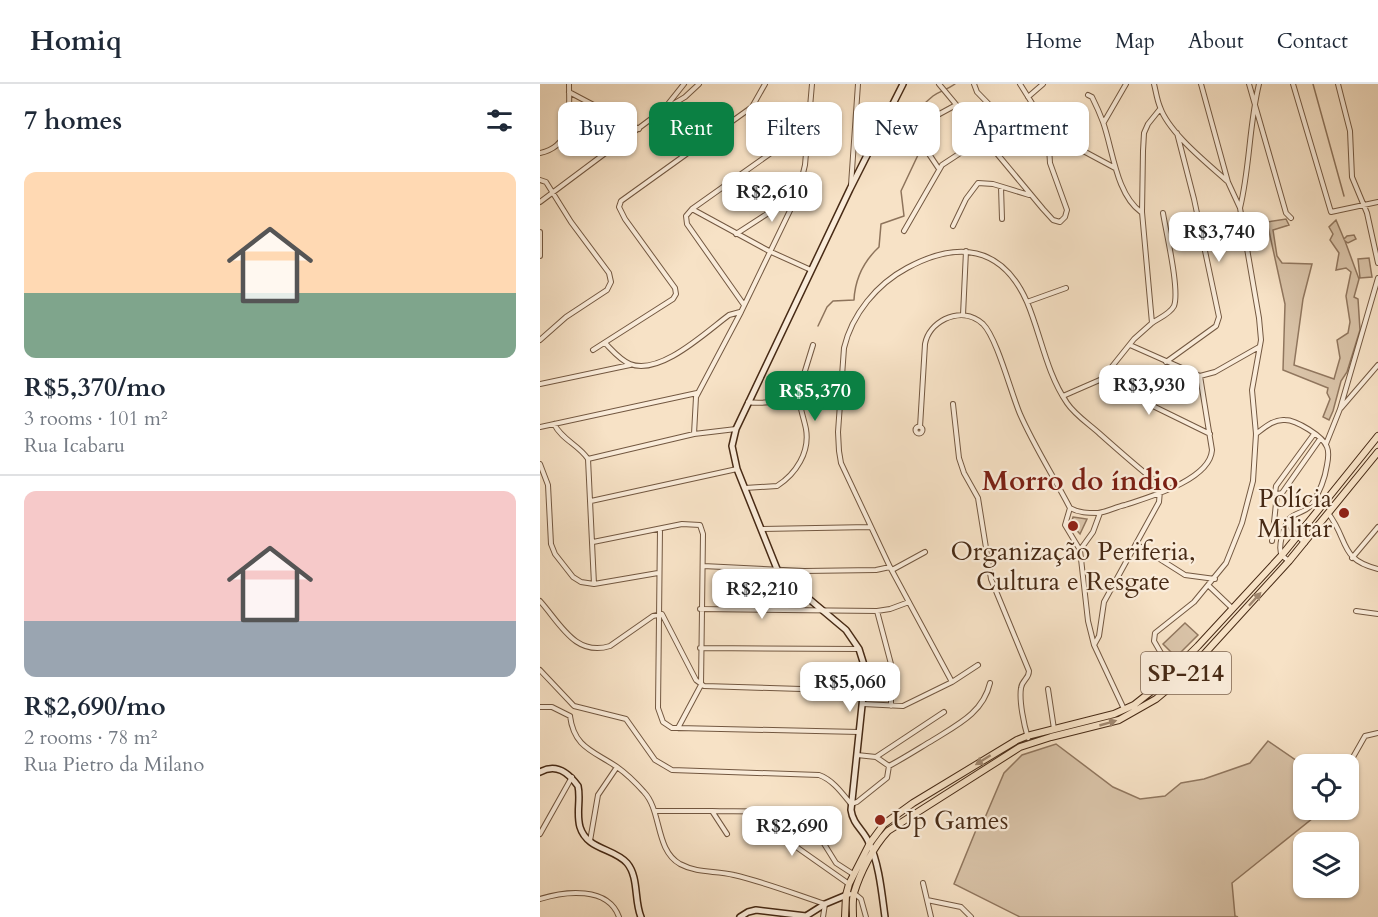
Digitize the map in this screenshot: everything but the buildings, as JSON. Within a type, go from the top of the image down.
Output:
[{"type":"main road","points":[[885,917],[870,843],[855,824],[851,804],[864,691],[864,665],[859,649],[853,637],[777,569],[737,469],[732,442],[748,402],[902,85]]},
{"type":"main road","name":"SP-214","points":[[845,917],[846,894],[853,874],[870,843],[884,824],[1006,745],[1027,736],[1125,710],[1154,690],[1282,555],[1378,436]]},
{"type":"main road","name":"SP-214","points":[[853,917],[854,894],[872,854],[888,831],[1010,752],[1029,743],[1109,724],[1128,717],[1147,706],[1179,679],[1289,561],[1378,452]]},
{"type":"main road","points":[[1218,624],[1225,625],[1226,630]]},
{"type":"main road","points":[[1179,679],[1175,673],[1181,663]]},
{"type":"main road","points":[[540,772],[556,768],[572,777],[579,788],[580,826],[590,842],[627,863],[632,873],[641,917]]},
{"type":"main road","points":[[740,917],[756,910],[801,917],[846,894],[854,894]]},
{"type":"street","points":[[540,153],[558,146],[564,137],[569,84]]},
{"type":"street","points":[[669,102],[684,84]]},
{"type":"street","points":[[678,102],[699,84]]},
{"type":"street","points":[[593,350],[673,299],[676,294],[675,288],[625,219],[619,207],[621,201],[752,107],[765,84]]},
{"type":"street","points":[[811,102],[812,84]]},
{"type":"street","points":[[850,189],[858,84]]},
{"type":"street","points":[[939,84],[954,102]]},
{"type":"street","points":[[974,84],[977,92],[987,102]]},
{"type":"street","points":[[1020,84],[1031,102]]},
{"type":"street","points":[[1028,97],[1043,84]]},
{"type":"street","points":[[1103,123],[1126,84]]},
{"type":"street","points":[[1154,84],[1160,109],[1177,133],[1228,182]]},
{"type":"street","points":[[1172,673],[1159,652],[1154,636],[1161,626],[1183,613],[1209,586],[1226,563],[1242,523],[1253,481],[1256,434],[1252,390],[1260,347],[1259,318],[1240,208],[1228,182],[1201,84]]},
{"type":"street","points":[[1249,84],[1286,213],[1291,218]]},
{"type":"street","points":[[1240,208],[1246,181],[1259,84]]},
{"type":"street","points":[[1293,84],[1331,212],[1378,202]]},
{"type":"street","points":[[1338,84],[1350,131],[1352,177],[1371,228],[1378,263]]},
{"type":"street","points":[[569,93],[639,129]]},
{"type":"street","points":[[1088,95],[1092,97],[1103,123],[1116,168],[1129,201],[1142,213]]},
{"type":"street","points":[[939,169],[925,148],[918,129],[921,124],[952,107]]},
{"type":"street","points":[[1152,323],[1142,213],[1144,133],[1151,118],[1160,109]]},
{"type":"street","points":[[540,202],[649,121]]},
{"type":"street","points":[[1166,362],[1216,326],[1219,316],[1194,199],[1177,133]]},
{"type":"street","points":[[1089,154],[1116,168]]},
{"type":"street","points":[[744,305],[687,224],[686,216],[692,209],[767,156]]},
{"type":"street","points":[[694,434],[694,402],[698,392],[741,312],[798,194],[806,156]]},
{"type":"street","points":[[904,231],[943,163],[954,156]]},
{"type":"street","points":[[998,156],[1050,217],[1058,222],[1065,217],[1067,210],[1050,156]]},
{"type":"street","points":[[540,180],[546,182],[553,192],[571,222],[609,273],[611,282],[607,290],[566,317],[540,340]]},
{"type":"street","points":[[953,226],[974,186],[982,183],[1030,195]]},
{"type":"street","points":[[1001,187],[1002,219]]},
{"type":"street","points":[[736,234],[798,194]]},
{"type":"street","points":[[692,209],[769,251],[811,270]]},
{"type":"street","points":[[1063,396],[1102,379],[1139,333],[1173,307],[1176,293],[1163,213]]},
{"type":"street","points":[[1371,228],[1378,227]]},
{"type":"street","points":[[540,232],[540,256]]},
{"type":"street","points":[[963,315],[966,251]]},
{"type":"street","points":[[952,682],[870,527],[840,458],[838,442],[840,390],[846,340],[857,317],[874,294],[889,279],[924,260],[948,252],[966,251],[984,254],[1011,276],[1027,302],[1050,370],[1072,410],[1155,482],[1161,494],[1104,602],[1099,636],[1094,645]]},
{"type":"street","points":[[1289,561],[1282,555],[1281,545],[1288,521],[1306,510],[1312,503],[1327,465],[1326,444],[1340,409],[1378,278]]},
{"type":"street","points":[[1027,302],[1066,288]]},
{"type":"street","points":[[605,343],[631,364],[649,367],[661,363],[730,315],[741,312]]},
{"type":"street","points":[[920,427],[926,339],[934,327],[948,317],[963,315],[976,319],[988,331],[1023,421],[1070,508],[1080,512],[1100,513],[1161,494],[1207,466],[1212,457],[1200,376]]},
{"type":"street","points":[[745,488],[777,486],[798,466],[807,443],[798,399],[813,345]]},
{"type":"street","points":[[1130,345],[1200,376],[1215,372],[1260,347]]},
{"type":"street","points":[[540,384],[631,364]]},
{"type":"street","points":[[1340,409],[1378,365]]},
{"type":"street","points":[[1102,379],[1210,434]]},
{"type":"street","points":[[800,387],[840,390]]},
{"type":"street","points":[[540,427],[698,392]]},
{"type":"street","points":[[748,402],[771,404],[788,399],[798,399]]},
{"type":"street","points":[[953,404],[959,458],[978,498],[991,579],[1029,670],[1029,677],[1021,688],[1029,743]]},
{"type":"street","points":[[1256,434],[1271,423],[1284,419],[1294,421],[1326,444]]},
{"type":"street","points":[[554,424],[562,436],[588,459],[594,584]]},
{"type":"street","points":[[588,459],[694,434],[736,429]]},
{"type":"street","points":[[1272,541],[1277,494],[1274,491],[1314,434]]},
{"type":"street","points":[[1277,494],[1282,493],[1290,483],[1320,438]]},
{"type":"street","points":[[540,464],[546,477],[553,550],[573,577],[581,582],[594,584],[658,573]]},
{"type":"street","points":[[591,501],[737,469]]},
{"type":"street","points":[[540,477],[546,477]]},
{"type":"street","points":[[1070,508],[1065,525],[1080,550],[1088,621],[1094,645],[1125,710]]},
{"type":"street","points":[[1080,550],[1093,532],[1100,513]]},
{"type":"street","points":[[1328,513],[1352,558],[1364,566],[1378,568]]},
{"type":"street","points":[[1288,521],[1297,536],[1305,543]]},
{"type":"street","points":[[593,542],[682,524],[700,525],[703,534],[700,609],[701,685],[678,728]]},
{"type":"street","points":[[762,529],[870,527]]},
{"type":"street","points":[[1352,558],[1378,527]]},
{"type":"street","points":[[660,529],[658,708],[663,722],[672,728],[859,732]]},
{"type":"street","points":[[1136,544],[1185,575],[1215,579]]},
{"type":"street","points":[[703,566],[876,570],[891,568],[925,552]]},
{"type":"street","points":[[1209,586],[1232,609]]},
{"type":"street","points":[[540,601],[575,642],[589,649],[602,649],[610,646],[653,616],[663,615],[688,667],[701,685],[708,687],[864,691]]},
{"type":"street","points":[[700,609],[877,611],[909,602]]},
{"type":"street","points":[[877,611],[890,658],[891,706]]},
{"type":"street","points":[[1356,611],[1378,614]]},
{"type":"street","points":[[700,648],[859,649]]},
{"type":"street","points":[[863,704],[903,706],[952,682],[978,665]]},
{"type":"street","points":[[540,670],[574,706],[626,719],[655,760],[672,770],[817,774],[838,788],[851,804],[857,802],[888,777],[889,766]]},
{"type":"street","points":[[889,766],[967,719],[984,699],[990,683]]},
{"type":"street","points":[[1048,689],[1054,729]]},
{"type":"street","points":[[540,706],[552,707],[570,716]]},
{"type":"street","points":[[574,706],[570,716],[580,743],[587,750],[617,767],[644,791],[655,811],[669,853],[677,862],[691,869],[735,875],[825,904],[823,917]]},
{"type":"street","points":[[876,757],[944,712]]},
{"type":"street","points":[[1355,754],[1365,736],[1378,733]]},
{"type":"street","points":[[856,754],[876,757],[889,766]]},
{"type":"street","points":[[590,842],[598,795],[617,767]]},
{"type":"street","points":[[540,834],[572,777]]},
{"type":"street","points":[[838,788],[852,795]]},
{"type":"street","points":[[655,811],[804,815],[836,863],[853,874]]},
{"type":"street","points":[[712,812],[727,834]]},
{"type":"street","points":[[748,812],[849,884]]},
{"type":"street","points":[[831,871],[836,863]]},
{"type":"street","points":[[923,883],[931,917]]},
{"type":"street","points":[[540,899],[570,892],[595,896],[611,903],[619,917]]},
{"type":"street","points":[[854,894],[861,899],[866,917]]},
{"type":"street","points":[[927,900],[962,907],[971,917]]},
{"type":"shaded area","points":[[1286,219],[1289,225],[1273,230],[1277,256],[1282,263],[1312,264],[1303,299],[1294,365],[1334,379],[1340,358],[1337,340],[1348,333],[1350,322],[1346,296],[1351,272],[1346,268],[1336,270],[1339,253],[1330,240],[1333,234],[1329,227],[1336,220],[1344,239],[1354,235],[1356,239],[1348,243],[1345,241],[1359,279],[1354,297],[1358,299],[1360,330],[1329,420],[1323,417],[1330,399],[1327,393],[1328,388],[1283,370],[1285,304],[1267,222]]},
{"type":"shaded area","points":[[1369,258],[1372,277],[1360,278],[1358,259]]},
{"type":"shaded area","points":[[1073,517],[1087,519],[1080,534],[1071,524]]},
{"type":"shaded area","points":[[1185,623],[1198,635],[1176,657],[1163,644]]},
{"type":"shaded area","points":[[1268,741],[1293,758],[1293,820],[1311,820],[1232,883],[1235,916],[1238,917],[1020,917],[954,884],[976,830],[981,827],[1004,773],[1022,755],[1056,744],[1113,787],[1140,799],[1165,796],[1181,783],[1204,779],[1250,763]]},
{"type":"waterway","points":[[818,326],[827,307],[833,301],[854,300],[861,271],[879,247],[881,224],[904,216],[901,191],[918,155],[906,127],[929,99],[955,84]]},
{"type":"waterway","points":[[1313,84],[1344,196]]},
{"type":"place","name":"Polícia Militar","points":[[1344,513]]},
{"type":"place","name":"Organização Periferia, Cultura e Resgate","points":[[1073,526]]},
{"type":"place","name":"Up Games","points":[[880,820]]},
{"type":"district","name":"Morro do índio","points":[[1080,481]]}]
